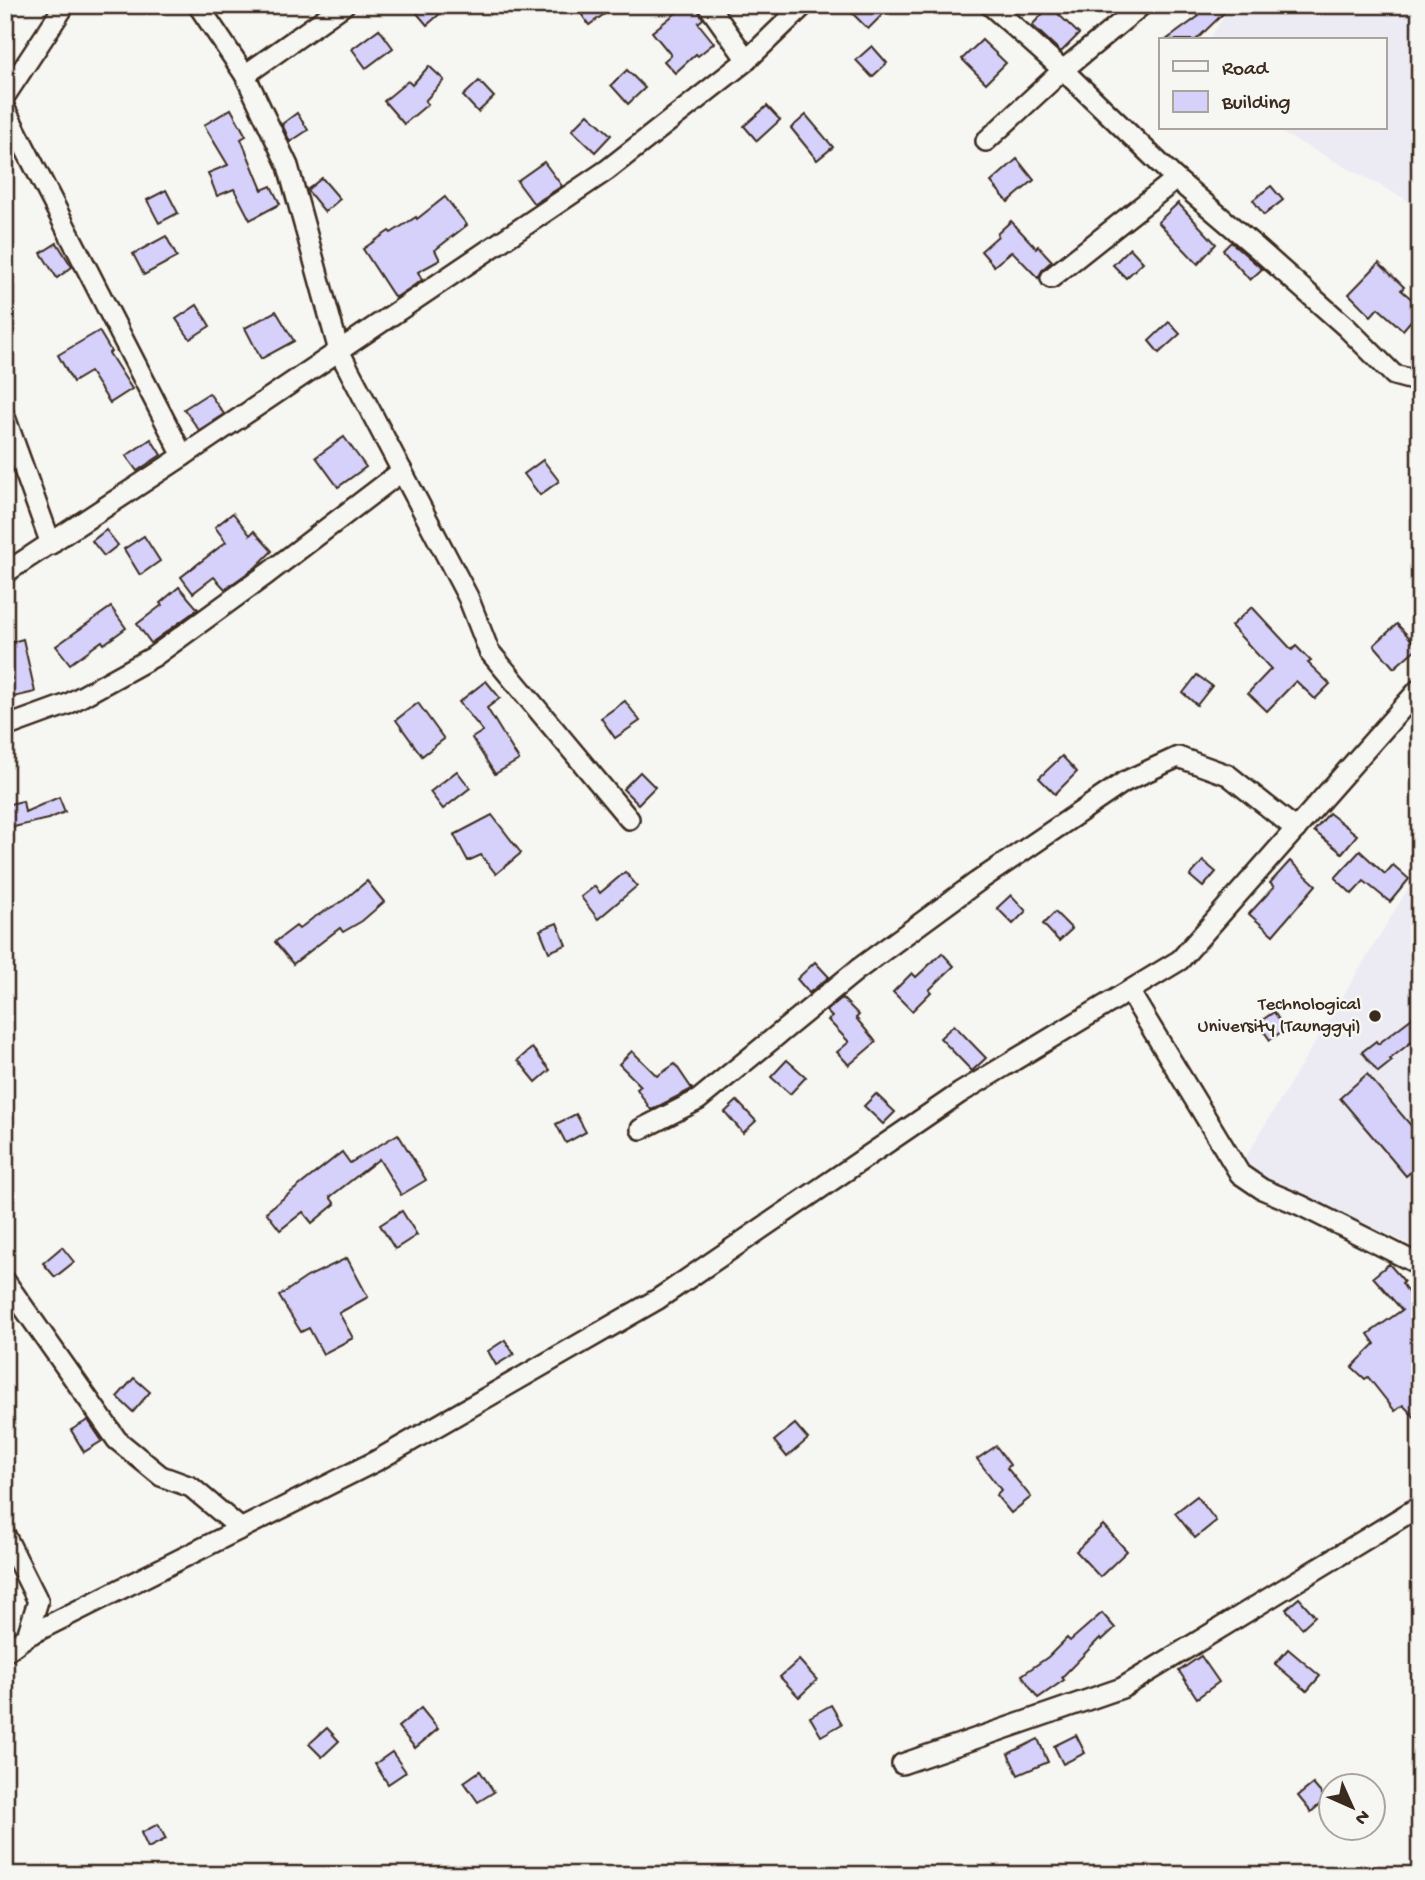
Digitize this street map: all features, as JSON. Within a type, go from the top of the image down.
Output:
[{"type":"street","points":[[5,96],[65,5]]},
{"type":"street","points":[[198,5],[245,75],[288,166],[339,351],[468,597],[489,650],[629,819]]},
{"type":"street","points":[[245,75],[344,5]]},
{"type":"street","points":[[708,5],[747,60]]},
{"type":"street","points":[[5,573],[607,170],[747,60],[804,5]]},
{"type":"street","points":[[990,5],[1063,70],[1176,179],[1336,318],[1394,375],[1420,382]]},
{"type":"street","points":[[986,141],[1063,70],[1142,5]]},
{"type":"street","points":[[5,109],[183,456]]},
{"type":"street","points":[[1051,278],[1176,179]]},
{"type":"street","points":[[5,417],[51,544]]},
{"type":"street","points":[[5,727],[68,704],[153,657],[268,575],[402,471]]},
{"type":"street","points":[[5,1652],[27,1636],[376,1461],[658,1299],[960,1093],[1180,960],[1420,688]]},
{"type":"street","points":[[640,1129],[698,1100],[857,970],[977,882],[1124,782],[1178,757],[1228,775],[1296,829]]},
{"type":"street","points":[[1129,991],[1240,1174],[1262,1189],[1420,1265]]},
{"type":"street","points":[[5,1281],[117,1440],[160,1476],[191,1487],[241,1529]]},
{"type":"street","points":[[902,1764],[1122,1688],[1420,1506]]},
{"type":"street","points":[[5,1535],[38,1601],[27,1636]]},
{"type":"shaded area","points":[[1231,5],[1420,5],[1420,207],[1277,130],[1386,130],[1386,38],[1210,38]]},
{"type":"shaded area","name":"Technological University (Taunggyi)","points":[[1420,869],[1420,1249],[1251,1171],[1242,1163]]},
{"type":"building","points":[[410,5],[450,5],[427,25]]},
{"type":"building","points":[[575,5],[617,5],[589,25]]},
{"type":"building","points":[[686,5],[696,5],[703,19],[698,23],[714,43],[698,56],[696,54],[675,73],[664,61],[671,55],[652,32]]},
{"type":"building","points":[[844,5],[892,5],[868,29]]},
{"type":"building","points":[[1189,5],[1232,5],[1198,38],[1169,38],[1199,16]]},
{"type":"building","points":[[1050,6],[1079,34],[1061,52],[1032,25]]},
{"type":"building","points":[[379,29],[393,48],[366,68],[352,49]]},
{"type":"building","points":[[982,40],[1006,63],[986,83],[962,59]]},
{"type":"building","points":[[872,46],[887,63],[872,77],[856,60]]},
{"type":"building","points":[[429,66],[444,80],[425,101],[428,104],[404,124],[384,101],[408,81],[412,85]]},
{"type":"building","points":[[627,70],[645,88],[628,104],[611,85]]},
{"type":"building","points":[[479,81],[494,97],[478,112],[463,96]]},
{"type":"building","points":[[767,106],[780,120],[757,141],[744,126]]},
{"type":"building","points":[[231,109],[246,136],[241,139],[262,190],[271,186],[280,204],[250,220],[234,189],[217,196],[208,173],[228,165],[204,125]]},
{"type":"building","points":[[297,113],[308,130],[290,142],[282,124]]},
{"type":"building","points":[[588,114],[611,135],[595,152],[572,130]]},
{"type":"building","points":[[806,115],[833,147],[817,160],[791,128]]},
{"type":"building","points":[[1017,159],[1034,180],[1008,202],[991,182]]},
{"type":"building","points":[[544,162],[562,186],[534,204],[517,181]]},
{"type":"building","points":[[322,178],[340,199],[325,212],[307,190]]},
{"type":"building","points":[[1271,186],[1283,200],[1264,215],[1253,200]]},
{"type":"building","points":[[166,190],[178,213],[159,223],[147,200]]},
{"type":"building","points":[[445,197],[467,225],[435,250],[440,260],[418,272],[422,280],[395,298],[363,249],[389,231],[391,233],[416,217],[417,219]]},
{"type":"building","points":[[1178,203],[1216,244],[1198,264],[1158,222]]},
{"type":"building","points":[[1011,221],[1052,261],[1038,278],[1012,251],[994,266],[981,251]]},
{"type":"building","points":[[166,236],[177,257],[144,275],[133,254]]},
{"type":"building","points":[[1231,242],[1262,269],[1250,280],[1223,250]]},
{"type":"building","points":[[57,243],[72,267],[57,278],[41,253]]},
{"type":"building","points":[[1130,248],[1143,262],[1126,278],[1113,265]]},
{"type":"building","points":[[1379,263],[1404,287],[1401,290],[1420,306],[1420,310],[1403,330],[1378,308],[1371,316],[1349,294]]},
{"type":"building","points":[[197,305],[210,326],[190,339],[176,319]]},
{"type":"building","points":[[276,311],[294,341],[261,359],[245,328]]},
{"type":"building","points":[[1169,322],[1180,334],[1159,353],[1149,341]]},
{"type":"building","points":[[99,331],[111,351],[109,353],[132,389],[110,403],[90,372],[73,382],[58,355]]},
{"type":"building","points":[[209,393],[224,414],[199,430],[184,409]]},
{"type":"building","points":[[344,437],[366,467],[338,487],[316,457]]},
{"type":"building","points":[[151,439],[161,455],[137,471],[126,456]]},
{"type":"building","points":[[543,460],[559,481],[540,495],[524,474]]},
{"type":"building","points":[[233,513],[250,535],[254,531],[272,551],[256,567],[225,589],[214,577],[193,593],[181,577],[226,542],[215,527]]},
{"type":"building","points":[[106,530],[118,545],[104,556],[92,541]]},
{"type":"building","points":[[144,536],[160,561],[140,575],[124,549]]},
{"type":"building","points":[[179,587],[198,609],[151,643],[137,624],[162,605],[160,603]]},
{"type":"building","points":[[111,607],[126,628],[70,664],[56,646]]},
{"type":"building","points":[[1252,607],[1292,650],[1296,646],[1311,661],[1308,663],[1330,684],[1315,699],[1296,681],[1267,711],[1248,693],[1271,669],[1231,626]]},
{"type":"building","points":[[1397,624],[1418,647],[1394,668],[1374,645]]},
{"type":"building","points":[[23,639],[35,692],[5,699],[5,680],[12,679],[5,644]]},
{"type":"building","points":[[1197,675],[1212,686],[1197,705],[1183,693]]},
{"type":"building","points":[[486,681],[500,698],[487,708],[519,760],[495,774],[472,738],[483,731],[459,702]]},
{"type":"building","points":[[625,701],[640,721],[615,738],[601,718]]},
{"type":"building","points":[[418,703],[444,739],[422,756],[396,720]]},
{"type":"building","points":[[1062,756],[1077,772],[1055,794],[1039,778]]},
{"type":"building","points":[[457,771],[470,788],[443,809],[430,792]]},
{"type":"building","points":[[640,772],[655,787],[638,804],[623,789]]},
{"type":"building","points":[[59,797],[65,812],[48,819],[5,829],[5,805],[23,801],[25,812]]},
{"type":"building","points":[[1329,813],[1357,835],[1342,853],[1314,831]]},
{"type":"building","points":[[492,815],[521,853],[496,874],[481,855],[468,861],[454,835]]},
{"type":"building","points":[[1360,851],[1385,874],[1393,865],[1409,879],[1390,902],[1364,881],[1352,894],[1335,878]]},
{"type":"building","points":[[1203,861],[1216,872],[1203,887],[1190,876]]},
{"type":"building","points":[[1290,861],[1316,885],[1273,935],[1249,914],[1274,887],[1270,883]]},
{"type":"building","points":[[625,872],[637,886],[598,919],[581,897],[595,886],[600,893]]},
{"type":"building","points":[[367,881],[384,902],[362,921],[343,932],[340,928],[293,964],[275,942],[296,926],[299,929],[344,900]]},
{"type":"building","points":[[1011,895],[1026,911],[1013,924],[997,908]]},
{"type":"building","points":[[1055,912],[1072,929],[1059,941],[1043,924]]},
{"type":"building","points":[[557,923],[566,945],[549,952],[540,930]]},
{"type":"building","points":[[942,953],[954,966],[912,1011],[893,992],[912,973],[916,977]]},
{"type":"building","points":[[815,962],[829,977],[809,993],[797,979]]},
{"type":"building","points":[[842,998],[859,1015],[856,1018],[876,1042],[849,1065],[837,1052],[849,1042],[828,1020],[832,1017],[826,1011]]},
{"type":"building","points":[[1274,1012],[1285,1029],[1270,1040],[1258,1023]]},
{"type":"building","points":[[1420,1012],[1420,1035],[1378,1072],[1362,1052],[1376,1041],[1378,1044]]},
{"type":"building","points":[[954,1025],[986,1058],[972,1071],[940,1038]]},
{"type":"building","points":[[532,1048],[550,1070],[536,1082],[518,1060]]},
{"type":"building","points":[[632,1051],[657,1076],[675,1064],[692,1089],[651,1110],[637,1089],[641,1086],[619,1064]]},
{"type":"building","points":[[787,1060],[806,1077],[790,1094],[771,1077]]},
{"type":"building","points":[[1367,1074],[1420,1136],[1420,1164],[1406,1176],[1340,1098]]},
{"type":"building","points":[[876,1094],[895,1112],[883,1124],[864,1106]]},
{"type":"building","points":[[737,1101],[756,1121],[743,1133],[725,1112]]},
{"type":"building","points":[[576,1114],[586,1132],[566,1143],[556,1124]]},
{"type":"building","points":[[398,1134],[426,1180],[401,1195],[379,1159],[330,1197],[335,1204],[312,1223],[303,1212],[280,1230],[266,1212],[342,1152],[350,1163]]},
{"type":"building","points":[[402,1211],[417,1235],[395,1249],[380,1225]]},
{"type":"building","points":[[62,1247],[74,1262],[55,1277],[43,1263]]},
{"type":"building","points":[[347,1258],[368,1297],[339,1313],[353,1338],[323,1354],[309,1328],[301,1332],[279,1296],[307,1277]]},
{"type":"building","points":[[1389,1264],[1404,1281],[1402,1283],[1420,1312],[1420,1354],[1413,1359],[1420,1370],[1420,1423],[1403,1405],[1395,1411],[1368,1377],[1365,1379],[1352,1367],[1375,1344],[1368,1334],[1402,1310],[1373,1277]]},
{"type":"building","points":[[505,1340],[514,1354],[496,1365],[488,1351]]},
{"type":"building","points":[[134,1378],[150,1392],[133,1412],[117,1397]]},
{"type":"building","points":[[88,1420],[102,1441],[84,1452],[71,1430]]},
{"type":"building","points":[[795,1424],[808,1439],[787,1457],[774,1441]]},
{"type":"building","points":[[996,1446],[1010,1465],[1007,1468],[1031,1497],[1011,1513],[996,1495],[1001,1490],[977,1459]]},
{"type":"building","points":[[1197,1496],[1216,1521],[1195,1538],[1175,1513]]},
{"type":"building","points":[[1103,1525],[1127,1551],[1100,1577],[1076,1551]]},
{"type":"building","points":[[1299,1598],[1315,1616],[1302,1628],[1286,1609]]},
{"type":"building","points":[[1102,1613],[1115,1628],[1102,1640],[1100,1638],[1062,1677],[1064,1680],[1038,1698],[1022,1675],[1048,1657],[1067,1638],[1070,1641]]},
{"type":"building","points":[[1288,1649],[1320,1676],[1307,1691],[1275,1664]]},
{"type":"building","points":[[1201,1656],[1219,1682],[1197,1698],[1179,1671]]},
{"type":"building","points":[[799,1660],[817,1680],[799,1697],[780,1677]]},
{"type":"building","points":[[831,1705],[842,1724],[821,1736],[810,1717]]},
{"type":"building","points":[[421,1708],[438,1729],[415,1748],[398,1727]]},
{"type":"building","points":[[327,1728],[339,1741],[322,1757],[309,1744]]},
{"type":"building","points":[[1076,1735],[1085,1753],[1063,1764],[1054,1746]]},
{"type":"building","points":[[1038,1739],[1048,1762],[1018,1775],[1008,1754]]},
{"type":"building","points":[[392,1752],[406,1772],[388,1784],[375,1764]]},
{"type":"building","points":[[480,1771],[494,1792],[478,1802],[464,1782]]},
{"type":"building","points":[[1313,1784],[1316,1787],[1316,1808],[1311,1812],[1298,1796]]},
{"type":"building","points":[[158,1824],[166,1839],[148,1848],[141,1833]]},
{"type":"place","name":"Technological University (Taunggyi)","points":[[1375,1016]]}]
